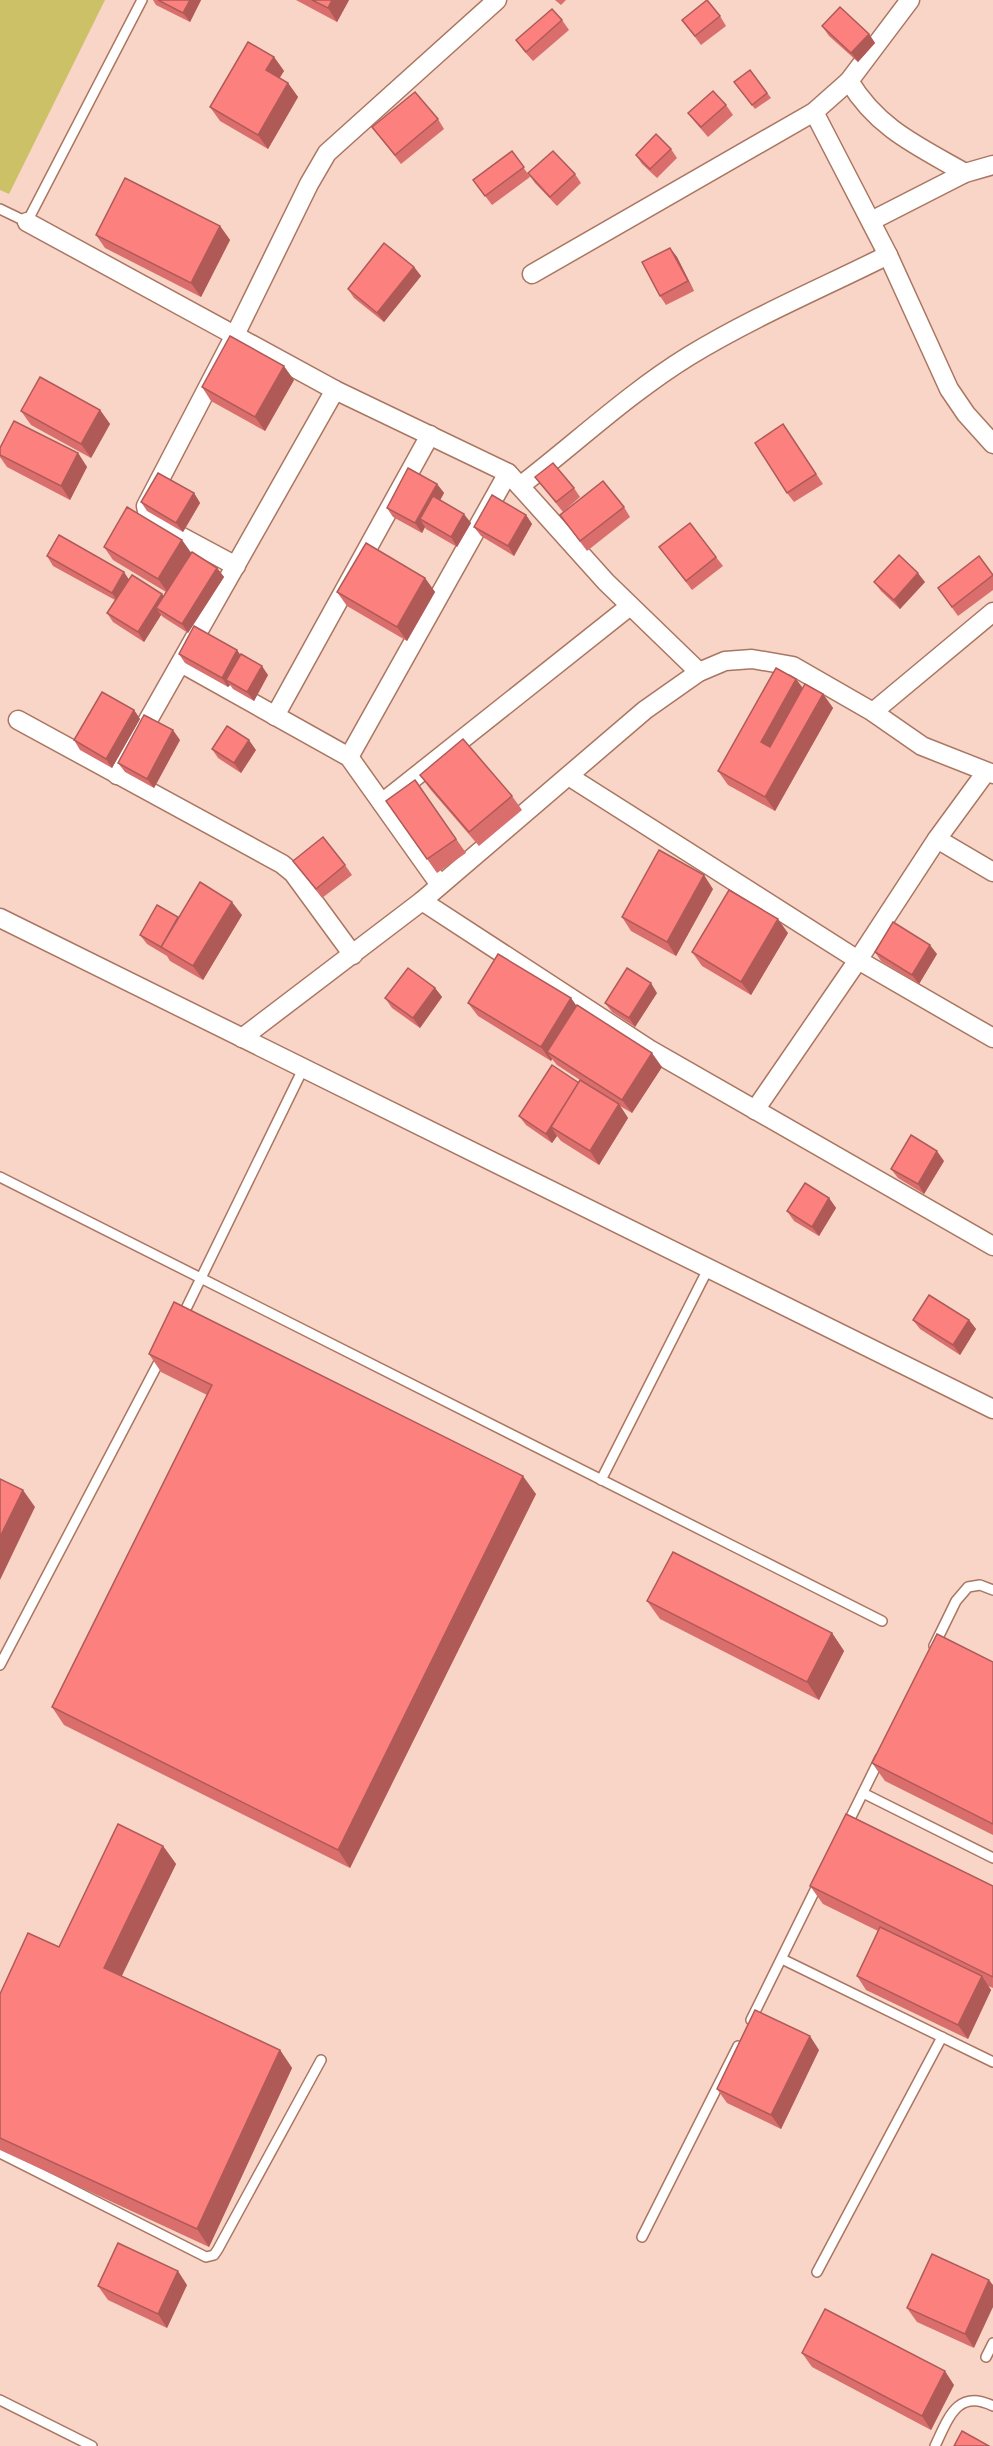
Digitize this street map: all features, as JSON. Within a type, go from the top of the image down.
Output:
[{"type":"street","points":[[236,566],[154,522],[148,516],[146,506],[235,335],[309,184],[327,153],[497,0]]},
{"type":"street","points":[[532,274],[814,112],[849,81],[910,0]]},
{"type":"street","points":[[849,81],[862,103],[881,122],[965,173]]},
{"type":"street","points":[[814,112],[888,255],[949,389],[966,414],[993,444]]},
{"type":"street","points":[[871,221],[965,173],[993,165]]},
{"type":"street","points":[[27,222],[335,390],[430,435],[514,480],[606,582],[699,672]]},
{"type":"street","points":[[349,757],[514,480],[688,357],[734,330],[888,255]]},
{"type":"street","points":[[117,775],[335,390]]},
{"type":"street","points":[[275,716],[430,435]]},
{"type":"street","points":[[382,803],[630,606]]},
{"type":"street","points":[[873,712],[993,612]]},
{"type":"street","points":[[242,1038],[422,901],[570,777],[645,710],[699,672],[725,662],[752,659],[773,661],[793,666],[873,712],[922,746],[989,773],[937,839],[858,960],[755,1110]]},
{"type":"street","points":[[181,663],[349,757],[440,885]]},
{"type":"street","points":[[18,720],[282,864],[293,873],[353,955]]},
{"type":"street","points":[[570,777],[858,960],[993,1038]]},
{"type":"street","points":[[937,839],[993,872]]},
{"type":"street","points":[[422,901],[649,1049],[993,1246]]},
{"type":"street","points":[[0,918],[993,1409]]},
{"type":"lane","points":[[0,209],[27,222],[142,0]]},
{"type":"lane","points":[[180,1322],[303,1069]]},
{"type":"lane","points":[[0,1178],[882,1621]]},
{"type":"lane","points":[[601,1480],[708,1269]]},
{"type":"lane","points":[[0,1665],[169,1342]]},
{"type":"lane","points":[[930,1654],[956,1601],[968,1587],[980,1585],[993,1590]]},
{"type":"lane","points":[[843,1834],[883,1750]]},
{"type":"lane","points":[[863,1793],[993,1858]]},
{"type":"lane","points":[[642,2237],[823,1876]]},
{"type":"lane","points":[[782,1959],[993,2062]]},
{"type":"lane","points":[[817,2272],[942,2037]]},
{"type":"lane","points":[[0,2153],[206,2258],[214,2255],[218,2249],[321,2060]]},
{"type":"lane","points":[[986,2357],[993,2343]]},
{"type":"lane","points":[[0,2400],[92,2446]]},
{"type":"lane","points":[[935,2446],[955,2408],[965,2401],[983,2401],[993,2406]]},
{"type":"shaded area","points":[[0,0],[105,0],[9,194],[0,190]]},
{"type":"building","points":[[158,0],[190,0],[183,13]]},
{"type":"building","points":[[312,0],[332,0],[328,8]]},
{"type":"building","points":[[707,0],[720,16],[695,36],[682,20]]},
{"type":"building","points":[[840,7],[869,34],[851,53],[822,26]]},
{"type":"building","points":[[552,9],[562,20],[526,52],[516,40]]},
{"type":"building","points":[[248,42],[274,57],[266,70],[288,83],[258,135],[210,107]]},
{"type":"building","points":[[750,70],[767,93],[752,105],[734,82]]},
{"type":"building","points":[[713,91],[726,105],[701,127],[688,113]]},
{"type":"building","points":[[415,92],[438,119],[395,155],[372,127]]},
{"type":"building","points":[[656,134],[671,149],[650,169],[636,155]]},
{"type":"building","points":[[512,151],[524,167],[485,196],[473,180]]},
{"type":"building","points":[[553,151],[575,174],[550,197],[528,173]]},
{"type":"building","points":[[125,178],[220,226],[191,283],[96,235]]},
{"type":"building","points":[[384,243],[414,267],[377,313],[348,289]]},
{"type":"building","points":[[670,248],[688,281],[660,296],[642,262]]},
{"type":"building","points":[[230,336],[284,366],[255,417],[202,387]]},
{"type":"building","points":[[40,377],[100,410],[81,444],[21,411]]},
{"type":"building","points":[[14,421],[78,453],[61,486],[0,455],[0,448]]},
{"type":"building","points":[[783,424],[816,474],[787,493],[755,443]]},
{"type":"building","points":[[553,463],[574,488],[556,502],[535,477]]},
{"type":"building","points":[[408,468],[437,484],[415,523],[387,508]]},
{"type":"building","points":[[158,473],[194,493],[176,523],[141,502]]},
{"type":"building","points":[[603,481],[624,507],[580,541],[560,515]]},
{"type":"building","points":[[492,495],[526,515],[508,546],[474,527]]},
{"type":"building","points":[[433,496],[464,514],[451,537],[420,519]]},
{"type":"building","points":[[127,507],[182,540],[158,579],[104,547]]},
{"type":"building","points":[[690,523],[716,557],[686,581],[659,547]]},
{"type":"building","points":[[59,535],[124,572],[112,593],[47,556]]},
{"type":"building","points":[[366,543],[425,578],[397,627],[337,592]]},
{"type":"building","points":[[192,552],[217,568],[182,624],[156,608]]},
{"type":"building","points":[[899,555],[918,573],[894,600],[874,582]]},
{"type":"building","points":[[979,556],[993,575],[952,607],[938,588]]},
{"type":"building","points":[[132,575],[162,594],[138,632],[107,613]]},
{"type":"building","points":[[194,626],[237,650],[222,678],[179,654]]},
{"type":"building","points":[[241,654],[262,666],[247,692],[226,680]]},
{"type":"building","points":[[776,668],[796,679],[761,742],[770,747],[805,684],[823,694],[765,797],[718,771]]},
{"type":"building","points":[[102,692],[134,710],[106,759],[74,740]]},
{"type":"building","points":[[144,715],[173,730],[147,779],[118,763]]},
{"type":"building","points":[[227,726],[249,740],[234,763],[212,749]]},
{"type":"building","points":[[463,739],[512,796],[469,832],[420,775]]},
{"type":"building","points":[[415,780],[456,839],[427,859],[386,801]]},
{"type":"building","points":[[323,837],[345,865],[316,889],[293,861]]},
{"type":"building","points":[[659,850],[704,875],[667,942],[622,917]]},
{"type":"building","points":[[200,882],[232,902],[193,966],[161,947]]},
{"type":"building","points":[[729,890],[778,919],[741,982],[692,952]]},
{"type":"building","points":[[157,905],[178,917],[161,947],[140,935]]},
{"type":"building","points":[[893,922],[930,945],[912,975],[875,952]]},
{"type":"building","points":[[498,954],[571,998],[541,1047],[468,1003]]},
{"type":"building","points":[[408,968],[435,988],[413,1018],[385,998]]},
{"type":"building","points":[[627,968],[651,983],[629,1018],[605,1003]]},
{"type":"building","points":[[577,1005],[652,1053],[622,1100],[547,1052]]},
{"type":"building","points":[[552,1065],[579,1083],[546,1134],[519,1116]]},
{"type":"building","points":[[580,1080],[619,1104],[590,1151],[551,1127]]},
{"type":"building","points":[[911,1135],[937,1151],[918,1184],[891,1169]]},
{"type":"building","points":[[805,1183],[829,1198],[812,1227],[787,1211]]},
{"type":"building","points":[[929,1295],[969,1320],[953,1345],[913,1320]]},
{"type":"building","points":[[174,1302],[523,1476],[338,1850],[52,1707],[212,1385],[149,1354]]},
{"type":"building","points":[[0,1479],[23,1490],[0,1537]]},
{"type":"building","points":[[673,1552],[832,1633],[807,1682],[647,1601]]},
{"type":"building","points":[[937,1634],[993,1662],[993,1824],[872,1763]]},
{"type":"building","points":[[846,1814],[993,1886],[993,1977],[810,1886]]},
{"type":"building","points":[[118,1824],[163,1846],[104,1968],[280,2050],[197,2229],[0,2138],[0,1994],[28,1933],[59,1947]]},
{"type":"building","points":[[880,1927],[982,1976],[958,2025],[857,1976]]},
{"type":"building","points":[[755,2010],[810,2036],[771,2115],[717,2089]]},
{"type":"building","points":[[118,2243],[178,2271],[158,2314],[98,2286]]},
{"type":"building","points":[[932,2254],[989,2280],[965,2334],[907,2308]]},
{"type":"building","points":[[825,2309],[945,2371],[922,2416],[802,2353]]},
{"type":"building","points":[[962,2431],[989,2446],[954,2446]]}]
